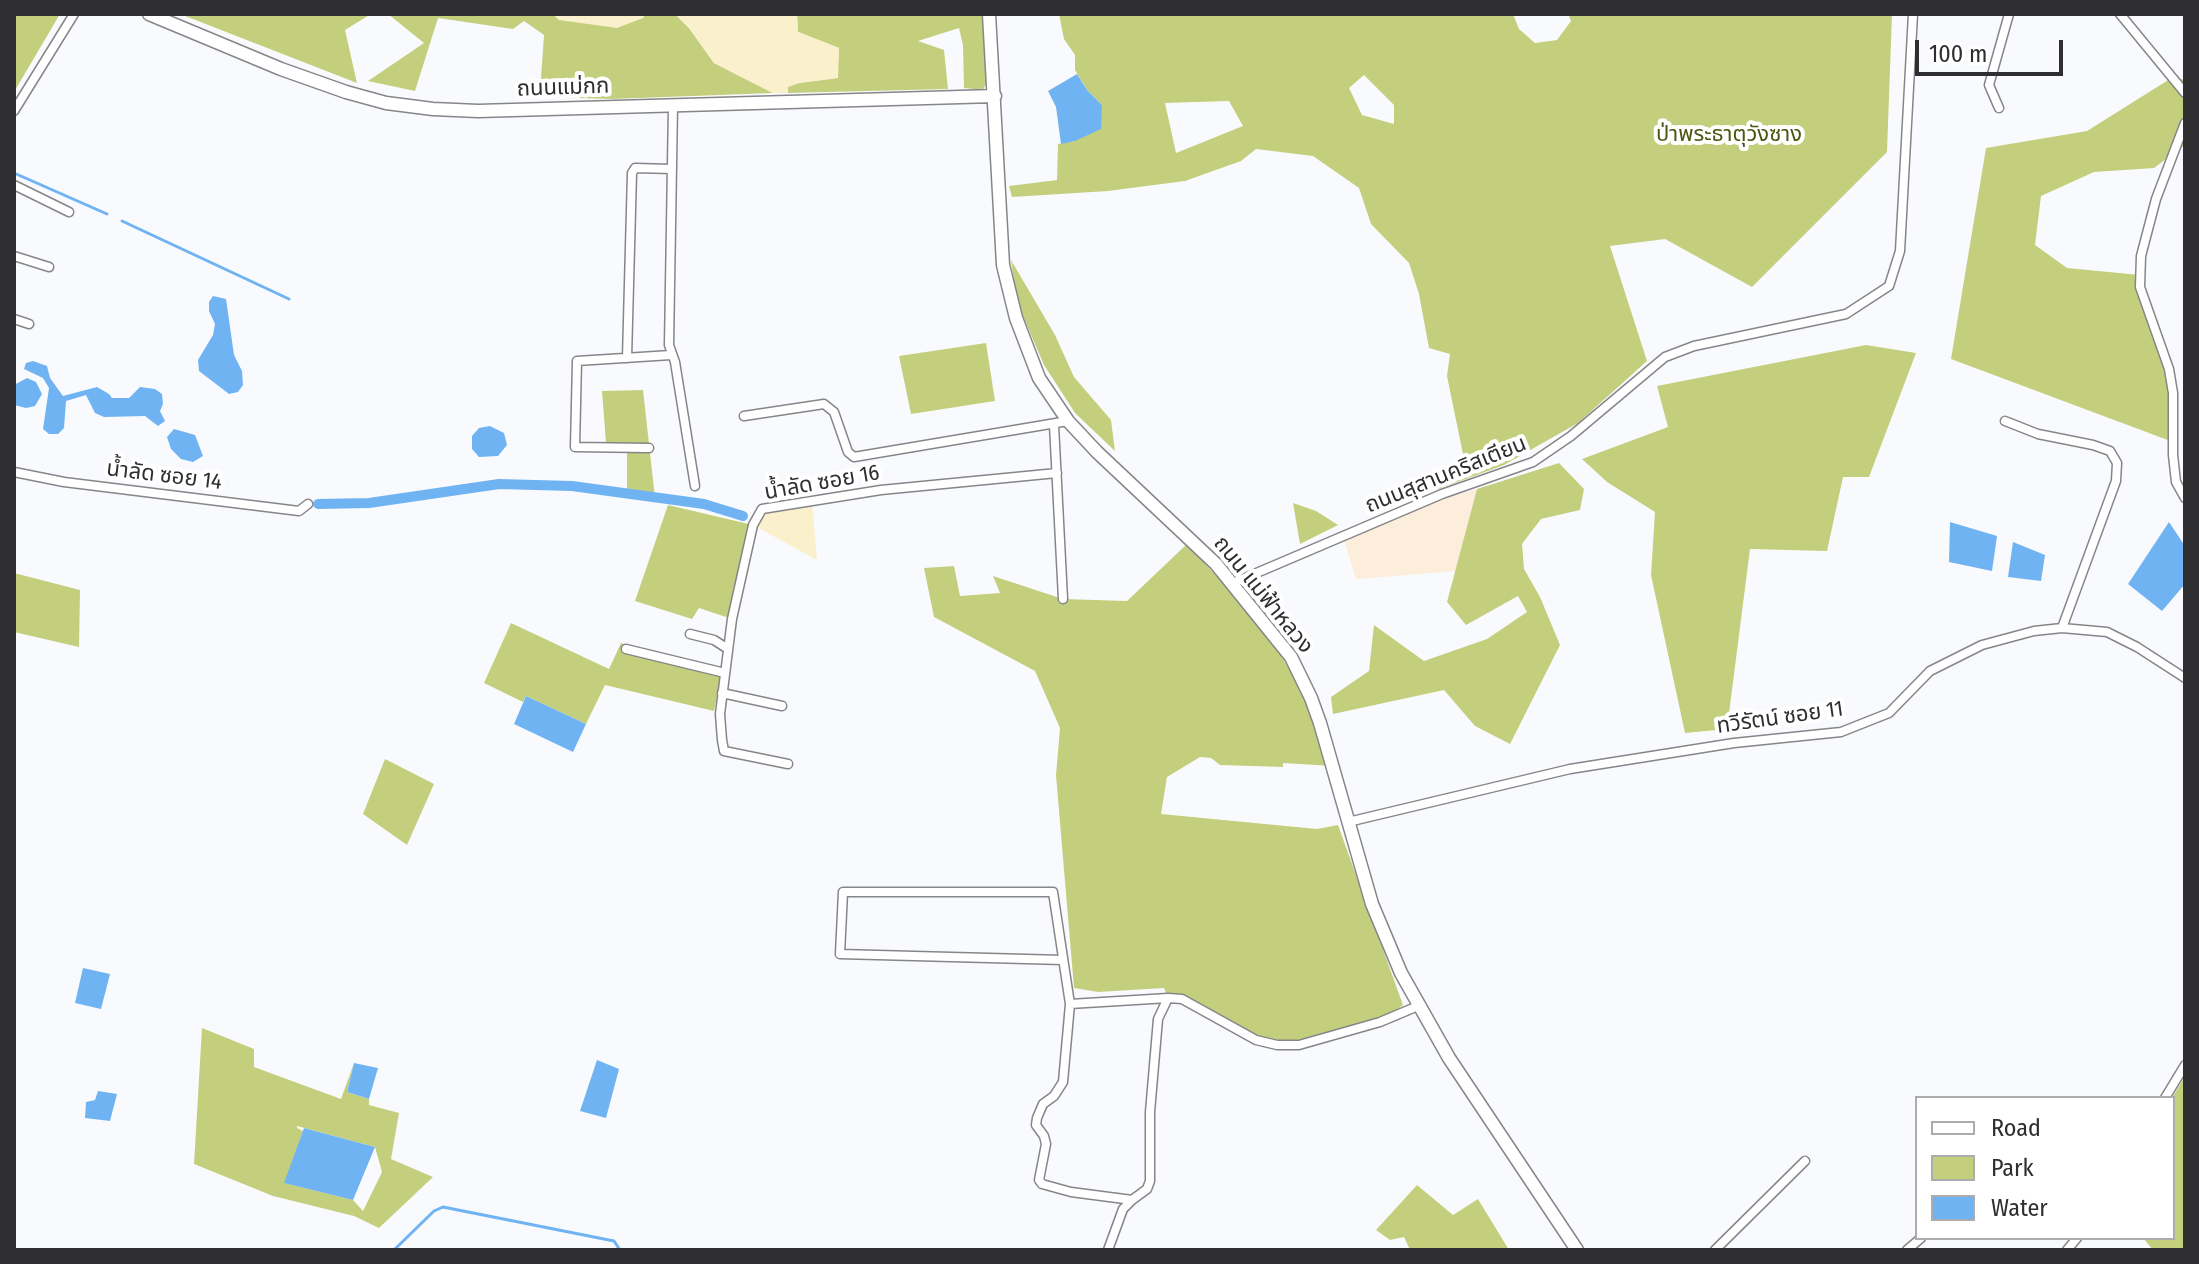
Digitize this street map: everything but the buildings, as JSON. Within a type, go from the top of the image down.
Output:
[{"type":"street","points":[[14,111],[74,14]]},
{"type":"street","name":"ถนนแม่กก","points":[[149,14],[294,74],[346,92],[399,105],[478,111],[995,96]]},
{"type":"street","name":"ถนน แม่ฟ้าหลวง","points":[[989,14],[999,225],[1008,292],[1023,341],[1039,378],[1068,421],[1191,539],[1233,583],[1278,639],[1301,677],[1320,723],[1378,921],[1418,1006],[1577,1250]]},
{"type":"street","name":"ถนนสุสานคริสเตียน","points":[[1233,583],[1442,494],[1533,462],[1571,436],[1665,357],[1694,346],[1846,314],[1889,286],[1900,251],[1913,14]]},
{"type":"street","points":[[1999,108],[1989,85],[2009,14]]},
{"type":"street","points":[[2120,14],[2185,93]]},
{"type":"street","points":[[673,105],[671,355],[675,362],[695,486]]},
{"type":"street","points":[[2185,123],[2148,227],[2141,256],[2140,287],[2169,369],[2173,393],[2174,469],[2176,482],[2185,498]]},
{"type":"street","points":[[627,358],[632,173],[635,168],[672,169]]},
{"type":"street","points":[[14,185],[69,212]]},
{"type":"street","points":[[14,256],[49,267]]},
{"type":"street","points":[[14,319],[29,324]]},
{"type":"street","points":[[649,448],[575,447],[577,361],[671,355]]},
{"type":"street","points":[[744,416],[824,404],[834,412],[848,452],[854,457],[1068,421]]},
{"type":"street","points":[[2005,421],[2038,434],[2110,451],[2117,463],[2116,481],[2062,628]]},
{"type":"street","points":[[1054,425],[1063,599]]},
{"type":"street","name":"น้ำลัด ซอย 14","points":[[14,472],[64,482],[299,511],[308,504]]},
{"type":"street","name":"น้ำลัด ซอย 16","points":[[788,764],[724,751],[720,714],[732,619],[753,525],[762,509],[881,490],[1057,473]]},
{"type":"street","name":"ทวีรัตน์ ซอย 11","points":[[1348,822],[1570,769],[1734,743],[1841,732],[1889,713],[1930,671],[1982,645],[2034,631],[2062,628],[2107,632],[2185,678]]},
{"type":"street","points":[[690,634],[714,640],[728,649]]},
{"type":"street","points":[[626,649],[725,673]]},
{"type":"street","points":[[722,693],[782,706]]},
{"type":"street","points":[[1063,960],[840,954],[843,892],[1053,892],[1070,1004],[1063,1082],[1054,1096],[1043,1104],[1037,1118],[1036,1125],[1046,1144],[1039,1180],[1042,1184],[1071,1192],[1132,1200]]},
{"type":"street","points":[[1108,1250],[1123,1209],[1142,1194],[1150,1181],[1150,1112],[1158,1019],[1168,998]]},
{"type":"street","points":[[1070,1004],[1182,999],[1256,1040],[1277,1045],[1299,1045],[1380,1022],[1418,1006]]},
{"type":"street","points":[[2166,1096],[2185,1065]]},
{"type":"street","points":[[1715,1250],[1805,1161]]},
{"type":"shaded area","points":[[1477,489],[1457,571],[1356,579],[1344,540],[1441,500]]},
{"type":"green space","points":[[14,14],[60,14],[14,92]]},
{"type":"green space","points":[[180,14],[371,14],[345,30],[357,83]]},
{"type":"green space","points":[[388,14],[553,14],[559,20],[675,14],[714,63],[773,93],[612,99],[544,97],[540,92],[544,35],[524,21],[513,29],[438,18],[415,91],[368,81],[424,43]]},
{"type":"green space","points":[[797,14],[983,14],[989,77],[983,90],[964,88],[963,45],[959,28],[918,41],[944,50],[948,89],[788,93],[787,87],[799,83],[837,78],[839,48],[798,32]]},
{"type":"green space","name":"ป่าพระธาตุวังซาง","points":[[1059,14],[1513,14],[1519,29],[1535,43],[1557,40],[1571,21],[1568,14],[1892,14],[1887,152],[1752,287],[1665,239],[1610,246],[1647,361],[1578,423],[1504,465],[1436,490],[1442,478],[1465,464],[1447,376],[1450,354],[1429,348],[1419,294],[1409,263],[1371,224],[1359,188],[1313,156],[1256,149],[1241,161],[1185,181],[1108,191],[1012,197],[1009,186],[1057,180],[1058,144],[1075,141],[1102,105],[1087,90],[1075,70],[1075,55],[1064,39]],"holes":[[[1364,75],[1394,105],[1394,124],[1362,115],[1349,88]],[[1229,101],[1243,126],[1176,153],[1165,103]]]},
{"type":"green space","points":[[2173,77],[2185,80],[2185,145],[2154,168],[2094,172],[2041,196],[2035,245],[2067,268],[2140,275],[2167,363],[2173,442],[1951,359],[1986,148],[2087,131]]},
{"type":"green space","points":[[1011,260],[1055,335],[1074,377],[1111,420],[1115,451],[1075,413],[1044,365],[1017,302]]},
{"type":"green space","points":[[986,343],[995,401],[911,414],[899,356]]},
{"type":"green space","points":[[1866,345],[1916,353],[1869,477],[1843,477],[1827,551],[1750,549],[1727,729],[1685,733],[1651,575],[1655,512],[1607,482],[1582,459],[1668,427],[1657,386]]},
{"type":"green space","points":[[643,390],[655,498],[627,494],[627,445],[606,443],[602,391]]},
{"type":"green space","points":[[1559,463],[1584,489],[1580,510],[1541,519],[1522,544],[1524,569],[1540,597],[1560,645],[1510,744],[1475,726],[1444,690],[1333,714],[1331,697],[1369,671],[1374,625],[1424,661],[1487,639],[1527,612],[1518,596],[1466,625],[1447,602],[1477,489]]},
{"type":"green space","points":[[1293,503],[1316,511],[1338,525],[1300,544]]},
{"type":"green space","points":[[668,505],[753,525],[732,619],[699,608],[692,619],[635,601]]},
{"type":"green space","points":[[1187,544],[1254,617],[1296,678],[1332,766],[1283,763],[1283,767],[1220,765],[1211,758],[1200,757],[1167,777],[1161,814],[1317,829],[1338,825],[1403,1005],[1380,1022],[1299,1045],[1256,1040],[1182,999],[1168,998],[1164,988],[1098,992],[1074,988],[1056,775],[1060,728],[1035,671],[934,617],[924,568],[954,566],[960,596],[1000,593],[993,576],[1063,599],[1127,601]]},
{"type":"green space","points":[[14,573],[80,590],[79,647],[14,632]]},
{"type":"green space","points":[[511,623],[609,669],[621,643],[665,660],[722,671],[714,711],[605,685],[586,724],[526,696],[523,702],[484,683]]},
{"type":"green space","points":[[385,759],[434,784],[407,845],[363,814]]},
{"type":"green space","points":[[202,1028],[254,1049],[254,1067],[341,1099],[354,1063],[347,1092],[369,1099],[369,1105],[399,1113],[391,1159],[433,1177],[379,1228],[354,1216],[273,1196],[194,1164]],"holes":[[[297,1126],[375,1147],[382,1172],[363,1211],[353,1200],[285,1183],[303,1131]]]},
{"type":"green space","points":[[2185,1076],[2185,1250],[2153,1250],[2145,1240],[2175,1240],[2173,1096]]},
{"type":"green space","points":[[1417,1185],[1453,1215],[1478,1199],[1509,1250],[1410,1250],[1404,1237],[1390,1240],[1376,1230]]},
{"type":"sand","points":[[553,14],[644,14],[643,18],[617,28],[559,20]]},
{"type":"sand","points":[[675,14],[797,14],[798,32],[839,48],[838,78],[799,83],[788,87],[788,93],[773,93],[714,63]]},
{"type":"sand","points":[[812,501],[817,560],[753,525],[762,509]]},
{"type":"water","points":[[1077,74],[1102,105],[1101,129],[1061,144],[1056,107],[1048,91]]},
{"type":"water","points":[[213,296],[226,299],[234,355],[242,371],[243,385],[238,392],[229,394],[199,371],[198,360],[213,335],[215,324],[209,302]]},
{"type":"water","points":[[33,361],[47,366],[50,378],[63,396],[97,387],[112,398],[129,398],[140,387],[155,389],[162,394],[160,411],[165,421],[158,426],[145,416],[104,417],[95,413],[86,395],[66,401],[64,428],[58,434],[49,434],[43,429],[49,388],[43,378],[24,369],[26,363]]},
{"type":"water","points":[[27,378],[36,382],[42,394],[35,406],[26,408],[14,405],[14,385]]},
{"type":"water","points":[[490,426],[504,433],[507,445],[498,456],[479,457],[472,449],[472,436],[479,428]]},
{"type":"water","points":[[174,429],[195,435],[203,456],[193,462],[181,459],[171,449],[167,437]]},
{"type":"water","points":[[1950,522],[1997,536],[1992,571],[1949,562]]},
{"type":"water","points":[[2169,522],[2185,546],[2185,584],[2162,611],[2128,584]]},
{"type":"water","points":[[2013,542],[2045,555],[2041,581],[2008,577]]},
{"type":"water","points":[[526,696],[586,724],[573,752],[514,724]]},
{"type":"water","points":[[83,968],[110,974],[101,1009],[75,1003]]},
{"type":"water","points":[[597,1060],[619,1069],[606,1118],[580,1111]]},
{"type":"water","points":[[354,1063],[378,1068],[369,1099],[347,1092]]},
{"type":"water","points":[[98,1091],[117,1094],[110,1121],[85,1118],[86,1102],[95,1100]]},
{"type":"water","points":[[304,1128],[375,1147],[353,1200],[284,1183]]},
{"type":"waterway","points":[[14,173],[107,214]]},
{"type":"waterway","points":[[122,221],[289,299]]},
{"type":"waterway","points":[[318,504],[369,503],[499,484],[572,486],[704,504],[743,516]]},
{"type":"waterway","points":[[394,1250],[434,1211],[443,1207],[614,1241],[620,1250]]}]
